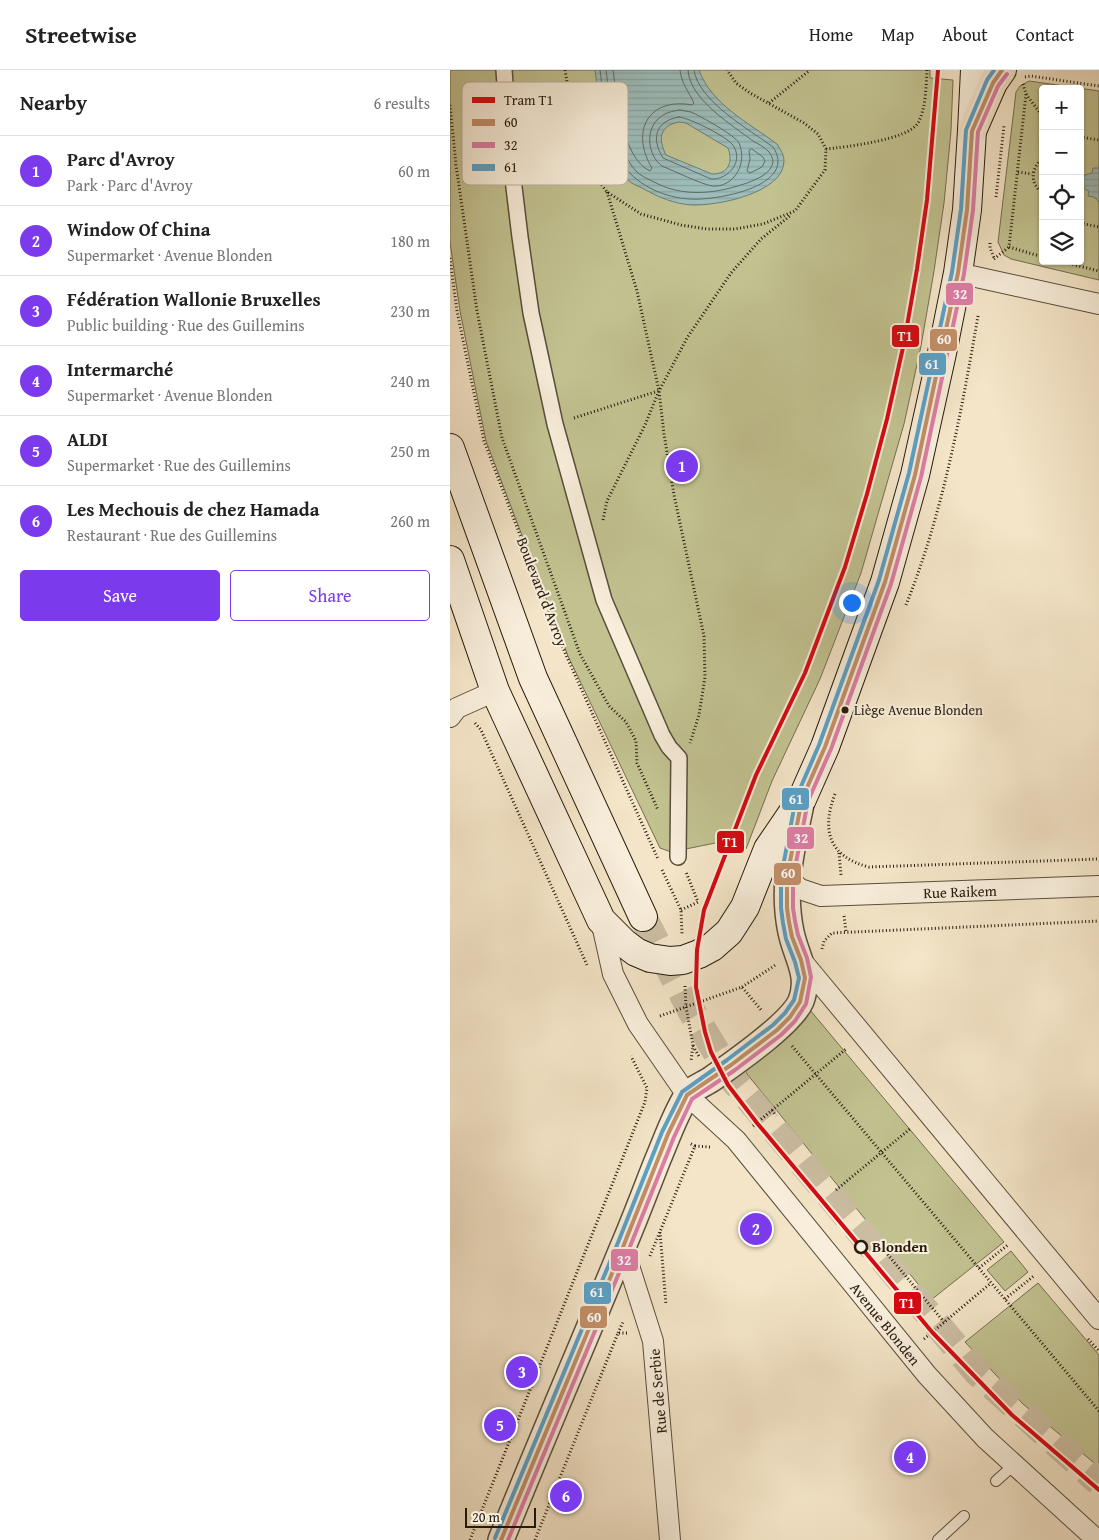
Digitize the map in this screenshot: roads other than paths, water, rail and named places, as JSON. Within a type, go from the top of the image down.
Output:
[{"type":"main road","points":[[450,560],[496,691],[601,920],[624,943],[636,952],[650,958],[670,961],[683,960],[712,947],[729,932],[745,907],[768,849],[802,800],[825,747],[885,582],[915,475],[958,273],[967,210],[975,70]]},
{"type":"main road","points":[[972,131],[993,82],[1015,78]]},
{"type":"main road","points":[[450,448],[533,678],[643,918]]},
{"type":"street","points":[[515,185],[531,314],[555,424],[593,562],[604,600],[640,686],[662,735],[669,747],[679,758],[678,857]]},
{"type":"street","points":[[958,273],[1099,304]]},
{"type":"street","points":[[459,720],[457,708],[496,691]]},
{"type":"street","points":[[802,800],[787,876],[787,908],[789,922],[806,954],[863,1035],[1099,1319]]},
{"type":"street","name":"Rue Raikem","points":[[787,876],[800,889],[821,896],[1099,886]]},
{"type":"street","name":"Rue Raikem","points":[[789,922],[802,904],[821,896]]},
{"type":"street","points":[[601,920],[613,974],[638,1024],[687,1095]]},
{"type":"street","points":[[501,1540],[668,1134],[687,1095],[731,1065],[790,1017],[800,1002],[805,978],[806,954]]},
{"type":"street","name":"Avenue Blonden","points":[[687,1095],[736,1140],[927,1375],[985,1438],[1097,1540]]},
{"type":"street","name":"Rue de Serbie","points":[[623,1247],[654,1341],[670,1540]]},
{"type":"lane","points":[[996,1481],[1015,1464]]},
{"type":"lane","points":[[938,1540],[964,1516]]},
{"type":"water","points":[[595,70],[699,70],[712,93],[722,103],[777,144],[784,158],[781,172],[773,182],[747,195],[732,200],[703,205],[672,202],[633,184],[628,180],[628,82],[597,82]],"holes":[[[679,122],[686,123],[728,148],[730,158],[728,166],[722,172],[712,174],[666,155],[661,139],[667,127]]]},
{"type":"water","points":[[1093,168],[1099,168],[1099,202],[1094,197],[1088,196],[1089,191],[1084,188],[1084,177],[1092,173]]},
{"type":"tunnel","points":[[643,917],[692,1012],[734,1081],[976,1371],[1099,1482]]},
{"type":"tram line","name":"T1","points":[[938,70],[927,200],[917,269],[904,343],[887,419],[845,567],[805,673],[756,775],[704,910],[697,950],[696,987],[711,1052],[728,1085],[757,1123],[932,1332],[1012,1415],[1099,1490]]},
{"type":"place","name":"Parc d'Avroy","points":[[682,466]]},
{"type":"place","name":"Liège Avenue Blonden","points":[[845,710]]},
{"type":"place","name":"Window Of China","points":[[756,1229]]},
{"type":"place","name":"Blonden","points":[[861,1247]]},
{"type":"place","name":"Fédération Wallonie Bruxelles","points":[[522,1372]]},
{"type":"place","name":"ALDI","points":[[500,1425]]},
{"type":"place","name":"Intermarché","points":[[910,1457]]},
{"type":"place","name":"Les Mechouis de chez Hamada","points":[[566,1496]]}]
